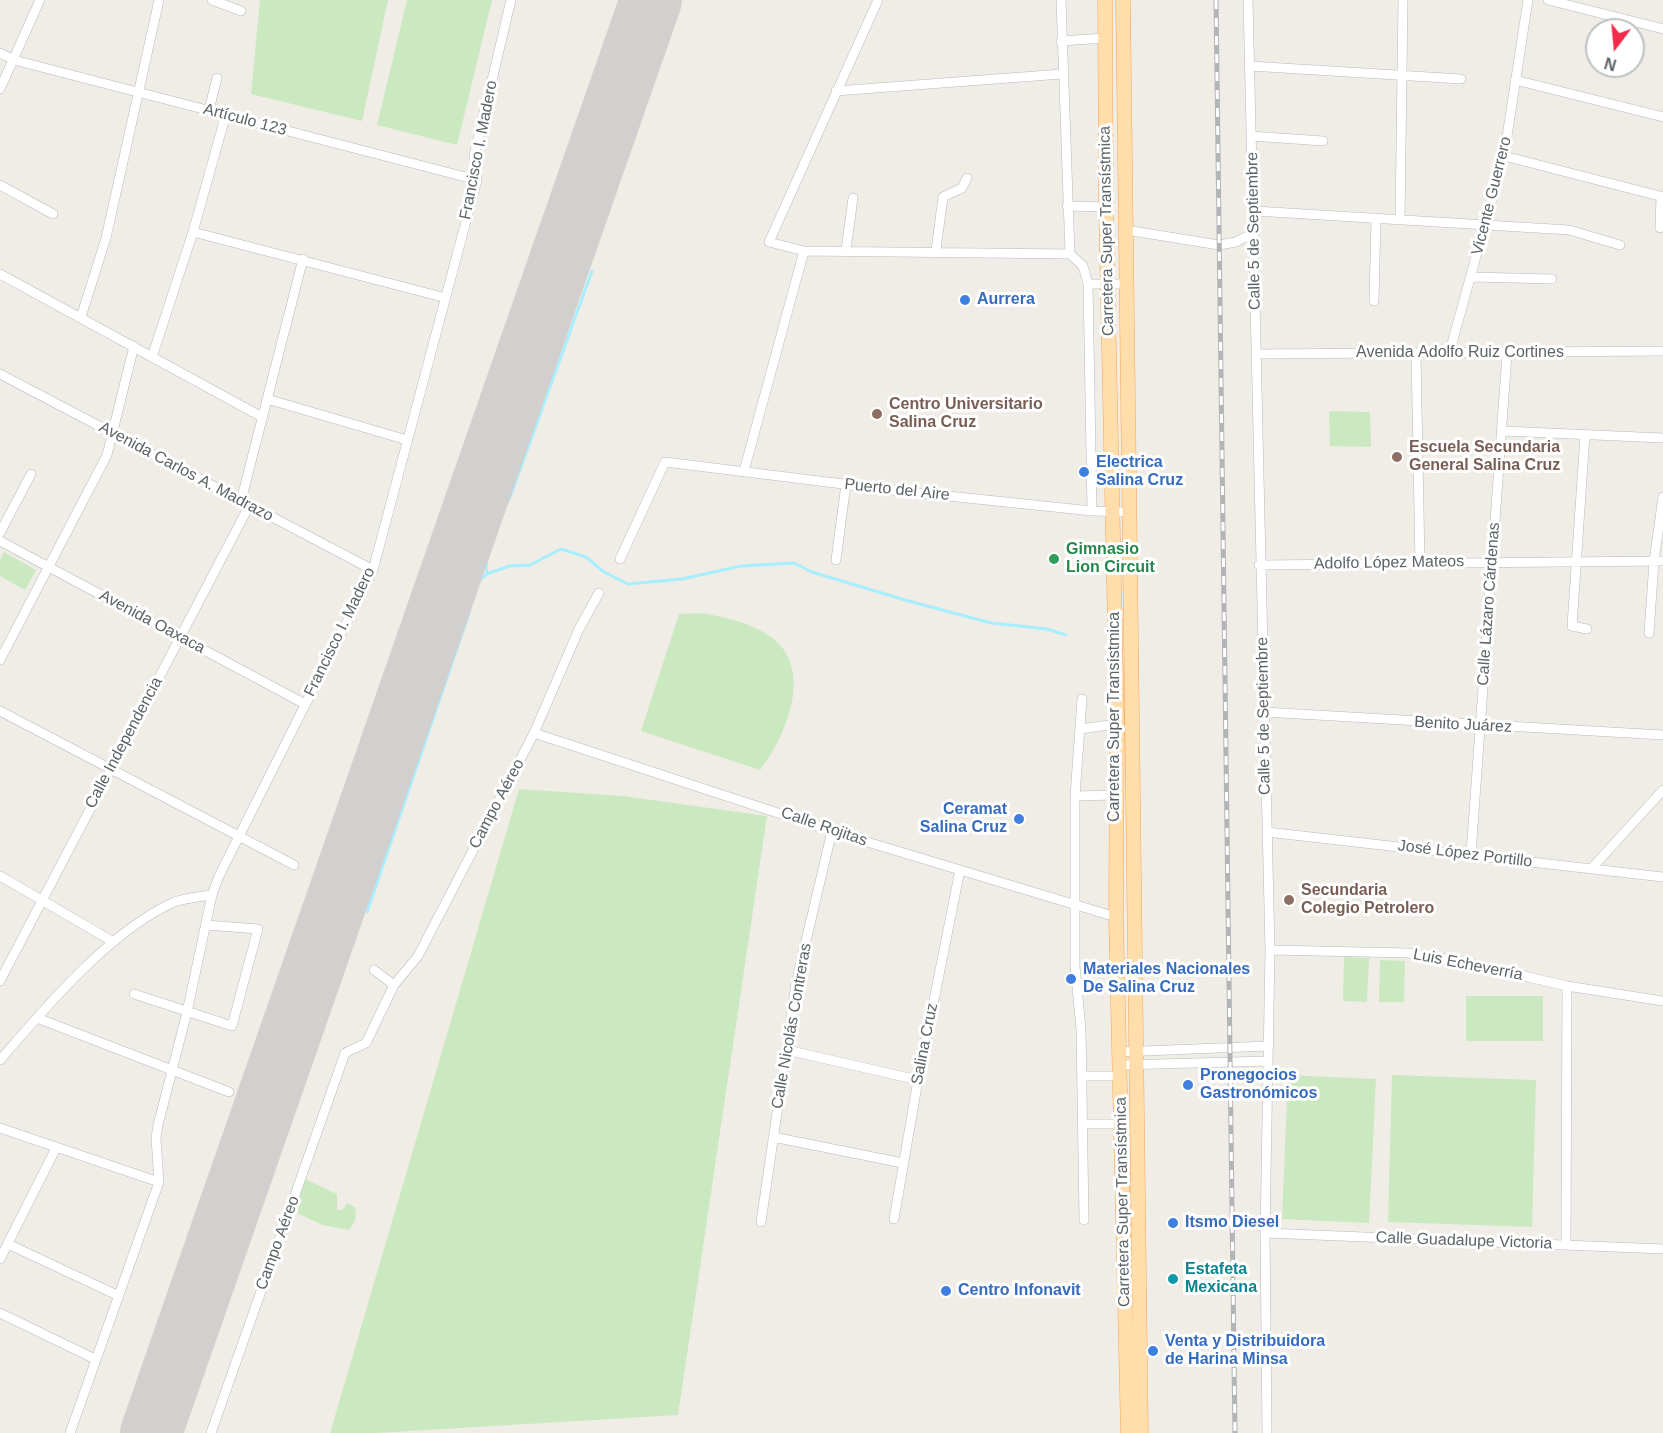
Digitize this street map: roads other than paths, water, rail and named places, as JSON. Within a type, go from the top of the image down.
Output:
[{"type":"main road","name":"Carretera Super Transístmica","points":[[1105,0],[1106,207],[1117,724],[1116,917],[1123,1124],[1128,1433]]},
{"type":"main road","name":"Carretera Super Transístmica","points":[[1123,0],[1141,1433]]},
{"type":"street","points":[[0,89],[40,0]]},
{"type":"street","points":[[81,317],[106,237],[159,0]]},
{"type":"street","points":[[212,0],[241,11]]},
{"type":"street","name":"Francisco I. Madero","points":[[159,1182],[156,1138],[171,1071],[188,1012],[212,895],[238,835],[373,570],[477,180],[474,156],[511,0]]},
{"type":"street","points":[[878,0],[769,242],[804,251],[936,250],[1070,254],[1083,266],[1088,284],[1092,511]]},
{"type":"street","points":[[1061,0],[1070,254]]},
{"type":"street","name":"Calle 5 de Septiembre","points":[[1248,0],[1255,211],[1259,565],[1270,950],[1264,1233],[1266,1433]]},
{"type":"street","points":[[1400,219],[1402,0]]},
{"type":"street","name":"Vicente Guerrero","points":[[1449,354],[1487,225],[1504,156],[1528,0]]},
{"type":"street","points":[[1548,0],[1663,29]]},
{"type":"street","points":[[1061,41],[1105,38]]},
{"type":"street","name":"Artículo 123","points":[[0,53],[14,60],[139,94],[226,114],[477,180]]},
{"type":"street","points":[[1250,66],[1461,79]]},
{"type":"street","points":[[836,91],[1062,74]]},
{"type":"street","points":[[209,110],[217,78]]},
{"type":"street","points":[[1515,80],[1663,117]]},
{"type":"street","points":[[152,357],[193,232],[226,114]]},
{"type":"street","points":[[1251,136],[1323,141]]},
{"type":"street","points":[[1504,156],[1662,197],[1660,228]]},
{"type":"street","points":[[936,250],[943,196],[962,188],[967,178]]},
{"type":"street","points":[[0,185],[53,214]]},
{"type":"street","points":[[846,250],[853,198]]},
{"type":"street","points":[[1067,206],[1106,207]]},
{"type":"street","points":[[1255,211],[1569,230],[1620,245]]},
{"type":"street","points":[[1374,301],[1376,219]]},
{"type":"street","points":[[1126,230],[1177,237],[1212,245],[1236,242],[1255,232]]},
{"type":"street","points":[[193,232],[446,298]]},
{"type":"street","points":[[744,471],[804,251]]},
{"type":"street","name":"Calle Independencia","points":[[0,981],[179,637],[245,504],[262,417],[303,259]]},
{"type":"street","points":[[1472,277],[1552,279]]},
{"type":"street","points":[[1,278],[81,317],[262,417]]},
{"type":"street","points":[[1088,284],[1127,284]]},
{"type":"street","points":[[0,660],[107,455],[134,346]]},
{"type":"street","name":"Avenida Adolfo Ruiz Cortines","points":[[1256,354],[1416,355],[1663,351]]},
{"type":"street","name":"Calle Lázaro Cárdenas","points":[[1471,854],[1507,354]]},
{"type":"street","points":[[1416,355],[1420,562]]},
{"type":"street","name":"Avenida Carlos A. Madrazo","points":[[0,374],[373,570]]},
{"type":"street","points":[[267,399],[407,440]]},
{"type":"street","points":[[1503,431],[1663,438]]},
{"type":"street","points":[[1585,435],[1572,626],[1587,629]]},
{"type":"street","name":"Puerto del Aire","points":[[620,559],[665,462],[1092,511],[1129,512]]},
{"type":"street","points":[[0,533],[31,474]]},
{"type":"street","points":[[836,560],[846,484]]},
{"type":"street","points":[[1649,633],[1659,561],[1663,497]]},
{"type":"street","name":"Avenida Oaxaca","points":[[0,541],[305,704]]},
{"type":"street","name":"Adolfo López Mateos","points":[[1259,565],[1659,561]]},
{"type":"street","name":"Campo Aéreo","points":[[211,1433],[345,1053],[366,1042],[394,985],[418,956],[534,733],[579,629],[598,593]]},
{"type":"street","points":[[1082,699],[1075,796],[1076,966],[1082,1029],[1084,1220]]},
{"type":"street","points":[[0,711],[294,865]]},
{"type":"street","name":"Benito Juárez","points":[[1264,712],[1663,735]]},
{"type":"street","points":[[1080,729],[1117,724]]},
{"type":"street","name":"Calle Rojitas","points":[[534,733],[832,831],[1116,917]]},
{"type":"street","points":[[1591,869],[1663,790]]},
{"type":"street","points":[[1075,796],[1116,795]]},
{"type":"street","name":"Calle Nicolás Contreras","points":[[761,1222],[796,983],[832,831]]},
{"type":"street","name":"José López Portillo","points":[[1267,832],[1663,878]]},
{"type":"street","name":"Salina Cruz","points":[[894,1219],[918,1080],[960,870]]},
{"type":"street","points":[[0,876],[112,941]]},
{"type":"street","points":[[0,1060],[37,1018],[112,941],[172,903],[212,895]]},
{"type":"street","points":[[134,994],[232,1026],[258,933],[255,927],[206,925]]},
{"type":"street","name":"Luis Echeverría","points":[[1270,950],[1408,953],[1460,961],[1567,986],[1663,1001]]},
{"type":"street","points":[[374,970],[394,985]]},
{"type":"street","points":[[1566,1245],[1567,986]]},
{"type":"street","points":[[37,1018],[229,1092]]},
{"type":"street","points":[[1082,1076],[1136,1057],[1269,1047]]},
{"type":"street","points":[[787,1050],[918,1080]]},
{"type":"street","points":[[1136,1057],[1268,1061]]},
{"type":"street","points":[[1083,1124],[1123,1124]]},
{"type":"street","points":[[0,1128],[159,1182],[70,1433]]},
{"type":"street","points":[[773,1137],[903,1163]]},
{"type":"street","points":[[0,1259],[56,1148]]},
{"type":"street","name":"Calle Guadalupe Victoria","points":[[1264,1233],[1663,1249]]},
{"type":"street","points":[[8,1244],[119,1296]]},
{"type":"street","points":[[0,1313],[95,1359]]},
{"type":"waterway","points":[[367,912],[469,613],[470,587],[487,574],[484,538],[494,528],[510,497],[592,271]]},
{"type":"waterway","points":[[487,574],[509,566],[530,565],[561,549],[586,557],[604,572],[628,584],[682,579],[741,566],[794,563],[812,572],[991,623],[1047,629],[1066,635]]},
{"type":"railway","points":[[1216,0],[1235,1433]]},
{"type":"place","name":"Aurrera","points":[[965,300]]},
{"type":"place","name":"Centro Universitario Salina Cruz","points":[[877,414]]},
{"type":"place","name":"Escuela Secundaria General Salina Cruz","points":[[1397,457]]},
{"type":"place","name":"Electrica Salina Cruz","points":[[1084,472]]},
{"type":"place","name":"Gimnasio Lion Circuit","points":[[1054,559]]},
{"type":"place","name":"Ceramat Salina Cruz","points":[[1019,819]]},
{"type":"place","name":"Secundaria Colegio Petrolero","points":[[1289,900]]},
{"type":"place","name":"Materiales Nacionales De Salina Cruz","points":[[1071,979]]},
{"type":"place","name":"Pronegocios Gastronómicos","points":[[1188,1085]]},
{"type":"place","name":"Itsmo Diesel","points":[[1173,1223]]},
{"type":"place","name":"Estafeta Mexicana","points":[[1173,1279]]},
{"type":"place","name":"Centro Infonavit","points":[[946,1291]]},
{"type":"place","name":"Venta y Distribuidora de Harina Minsa","points":[[1153,1351]]}]
